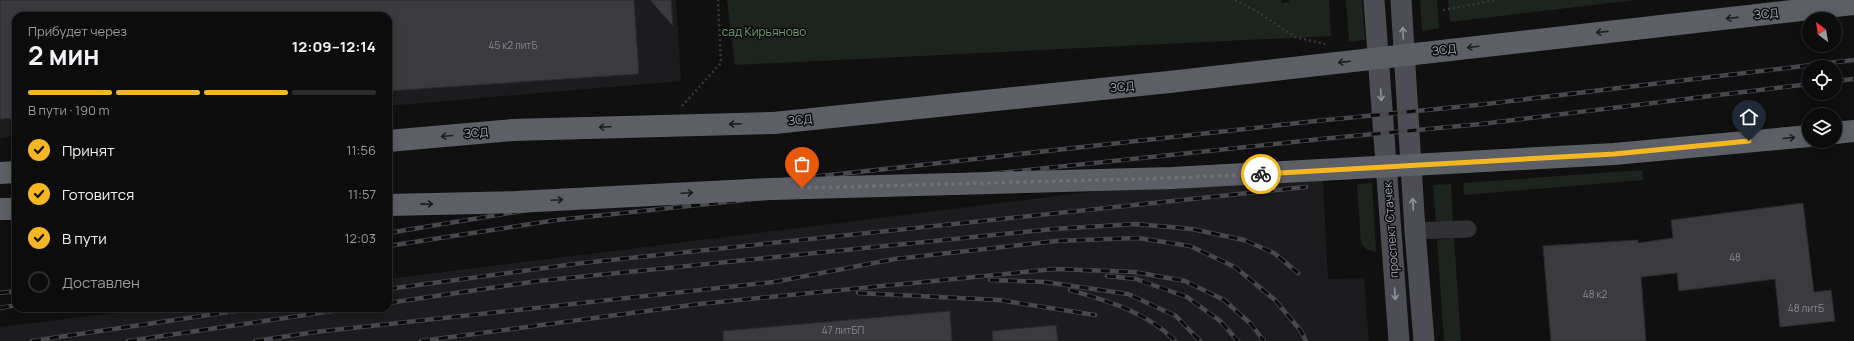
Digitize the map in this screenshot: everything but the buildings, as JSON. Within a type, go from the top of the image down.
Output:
[{"type":"highway","name":"ЗСД","points":[[392,141],[512,130],[774,123],[1168,82],[1854,4]]},
{"type":"highway","points":[[1842,132],[1854,131]]},
{"type":"highway","points":[[392,205],[516,202],[771,189],[1172,178],[1614,154],[1802,137]]},
{"type":"highway","points":[[0,173],[12,172]]},
{"type":"highway","points":[[0,209],[12,209]]},
{"type":"main road","name":"проспект Стачек","points":[[1374,0],[1399,341]]},
{"type":"main road","name":"проспект Стачек","points":[[1401,0],[1414,231],[1424,341]]},
{"type":"lane","points":[[1414,231],[1468,229]]},
{"type":"path","points":[[681,106],[721,63],[718,0]]},
{"type":"path","points":[[1235,0],[1258,12],[1295,37],[1333,45]]},
{"type":"path","points":[[1443,10],[1496,0]]},
{"type":"shaded area","points":[[0,0],[676,0],[681,81],[392,106],[392,12],[12,12],[12,136],[0,138]]},
{"type":"shaded area","points":[[1322,163],[1328,279],[1364,278],[1369,341],[0,341],[0,327],[122,312],[392,312],[392,279]]},
{"type":"green space","name":"сад Кирьяново","points":[[727,0],[1281,0],[1281,3],[1289,2],[1289,0],[1329,0],[1331,36],[735,65]]},
{"type":"green space","points":[[1346,0],[1362,0],[1365,40],[1349,42]]},
{"type":"green space","points":[[1420,0],[1437,0],[1439,28],[1422,31]]},
{"type":"green space","points":[[1448,0],[1635,0],[1450,22]]},
{"type":"green space","points":[[1642,170],[1643,180],[1464,195],[1463,183]]},
{"type":"green space","points":[[1372,183],[1376,252],[1366,249],[1361,243],[1357,184]]},
{"type":"green space","points":[[1451,184],[1453,222],[1436,223],[1433,185]]},
{"type":"green space","points":[[1454,238],[1461,341],[1444,341],[1437,240]]},
{"type":"railway","points":[[392,232],[552,206],[1316,121],[1477,105],[1854,60]]},
{"type":"railway","points":[[1842,80],[1854,79]]},
{"type":"railway","points":[[392,245],[557,220],[1321,139],[1481,124],[1802,85]]},
{"type":"railway","points":[[392,288],[582,263],[1306,187]]},
{"type":"railway","points":[[392,302],[538,281],[1053,229],[1136,224],[1192,229],[1244,240],[1274,253],[1298,273]]},
{"type":"railway","points":[[255,341],[315,332],[774,282],[895,259],[1056,241],[1138,238],[1190,246],[1235,267],[1275,300],[1301,331],[1306,341]]},
{"type":"railway","points":[[421,341],[699,304],[1055,269],[1134,272],[1185,281],[1224,300],[1251,324],[1264,341]]},
{"type":"railway","points":[[1107,276],[1136,279],[1187,297],[1220,321],[1238,341]]},
{"type":"railway","points":[[990,280],[1045,282],[1128,294],[1176,316],[1200,341]]},
{"type":"railway","points":[[1070,290],[1112,303],[1140,315],[1152,322],[1175,341]]},
{"type":"railway","points":[[0,293],[12,292]]},
{"type":"railway","points":[[858,293],[999,300],[1095,315]]},
{"type":"railway","points":[[0,308],[12,306]]},
{"type":"railway","points":[[32,341],[229,312]]},
{"type":"railway","points":[[128,341],[326,312]]},
{"type":"way so far","points":[[802,188],[1172,178],[1261,174]]},
{"type":"route","points":[[1261,174],[1614,154],[1749,141]]}]
